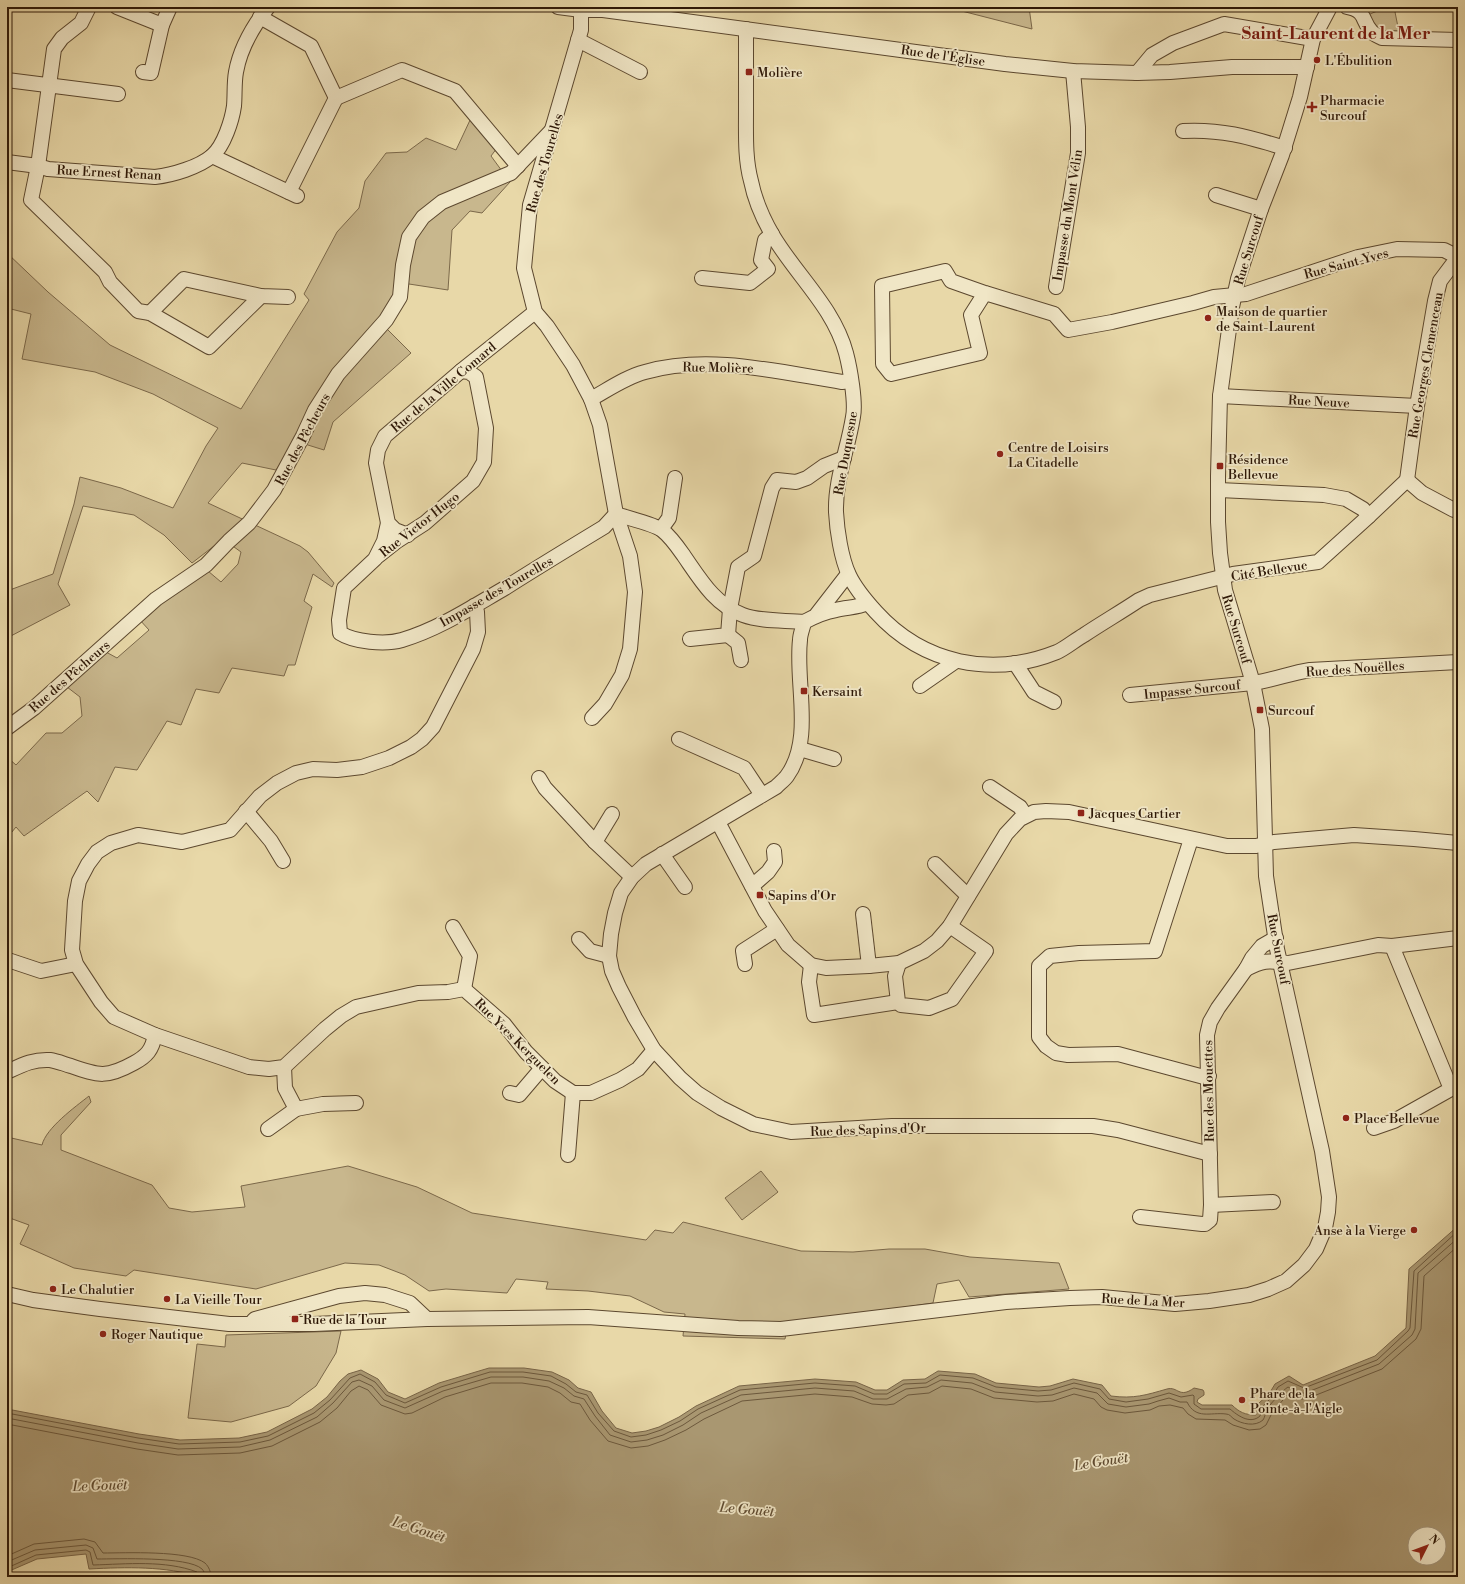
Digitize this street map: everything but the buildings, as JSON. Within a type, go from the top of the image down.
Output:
[{"type":"street","points":[[88,7],[81,23],[62,38],[54,49],[38,166],[31,200],[104,272],[110,282],[138,311],[150,313],[209,347],[261,296]]},
{"type":"street","points":[[117,7],[162,25]]},
{"type":"street","points":[[143,72],[151,73],[162,25],[170,7]]},
{"type":"street","name":"Rue de l'Église","points":[[558,7],[603,10],[1005,64],[1073,71],[1137,73],[1232,67],[1307,66]]},
{"type":"street","name":"Rue Surcouf","points":[[1329,1197],[1322,1151],[1276,938],[1266,876],[1262,729],[1254,683],[1225,590],[1218,522],[1218,490],[1220,396],[1232,307],[1238,279],[1260,209],[1285,148],[1300,97],[1312,39],[1330,7]]},
{"type":"street","points":[[1347,7],[1354,8],[1364,16],[1371,32],[1382,38],[1458,40]]},
{"type":"street","name":"Rue des Tourelles","points":[[581,9],[581,30],[530,205],[524,268],[535,312],[547,326],[573,365],[591,399],[600,425],[616,514],[630,556],[635,592],[630,649],[622,675],[606,704],[592,718]]},
{"type":"street","points":[[264,12],[311,46],[336,98]]},
{"type":"street","name":"Rue Ernest Renan","points":[[7,162],[38,166],[48,170],[155,177],[166,176],[187,170],[212,156],[218,149],[230,126],[234,106],[236,73],[240,55],[264,12]]},
{"type":"street","points":[[1137,73],[1152,55],[1173,43],[1224,24],[1312,39]]},
{"type":"street","name":"Rue Duquesne","points":[[746,29],[746,146],[750,180],[761,213],[772,234],[831,318],[841,338],[846,354],[854,415],[836,486],[836,512],[839,541],[848,574],[867,603],[888,626],[907,640],[928,652],[964,663],[992,665],[1015,663],[1058,651],[1139,600],[1150,595],[1223,577]]},
{"type":"street","points":[[578,40],[640,72]]},
{"type":"street","points":[[212,156],[293,194],[336,98],[402,70],[455,91],[518,166]]},
{"type":"street","name":"Impasse du Mont Vélin","points":[[1056,287],[1078,153],[1078,127],[1073,71]]},
{"type":"street","points":[[7,80],[118,94]]},
{"type":"street","name":"Rue des Pêcheurs","points":[[7,728],[34,708],[156,599],[206,564],[249,523],[274,490],[315,410],[338,374],[386,320],[400,297],[403,265],[409,237],[423,217],[442,202],[511,173],[552,130]]},
{"type":"street","points":[[1183,131],[1205,130],[1238,134],[1285,148]]},
{"type":"street","points":[[1216,195],[1260,209]]},
{"type":"street","points":[[702,278],[750,283],[768,269],[761,260],[765,240],[772,234]]},
{"type":"street","name":"Rue Saint-Yves","points":[[985,293],[1054,314],[1068,330],[1112,322],[1214,297],[1246,294],[1358,257],[1397,249],[1444,250],[1458,257]]},
{"type":"street","name":"Rue Georges Clemenceau","points":[[1407,480],[1417,406],[1435,301],[1440,281],[1458,257]]},
{"type":"street","points":[[945,271],[951,281],[985,293],[971,315],[980,353],[891,374],[883,364],[882,286],[945,271]]},
{"type":"street","points":[[150,313],[184,279],[261,296],[288,297]]},
{"type":"street","name":"Rue de la Ville Comard","points":[[344,588],[375,559],[384,541],[388,523],[376,463],[378,450],[385,436],[461,371],[535,312]]},
{"type":"street","points":[[461,371],[469,372],[476,377],[479,364],[489,348]]},
{"type":"street","name":"Rue Molière","points":[[591,399],[624,380],[645,372],[685,365],[758,368],[842,382],[850,381]]},
{"type":"street","name":"Rue Victor Hugo","points":[[375,559],[397,541],[425,523],[473,481],[484,462],[486,428],[476,377]]},
{"type":"street","name":"Rue Neuve","points":[[1220,396],[1417,406]]},
{"type":"street","points":[[728,635],[730,609],[738,567],[754,556],[774,484],[796,482],[807,478],[824,466],[844,458]]},
{"type":"street","points":[[661,529],[669,518],[675,478]]},
{"type":"street","points":[[1407,480],[1422,493],[1454,510],[1458,510]]},
{"type":"street","name":"Cité Bellevue","points":[[1223,577],[1318,562],[1407,480]]},
{"type":"street","points":[[1218,490],[1324,495],[1346,499],[1363,509],[1369,516]]},
{"type":"street","points":[[616,514],[661,529],[673,540],[708,590],[730,609],[744,616],[760,619],[804,622],[817,614],[837,609],[860,606],[867,603]]},
{"type":"street","name":"Impasse des Tourelles","points":[[344,588],[339,620],[340,633],[349,638],[388,642],[402,640],[445,622],[474,606],[604,527],[616,514]]},
{"type":"street","points":[[388,523],[395,530],[408,535]]},
{"type":"street","points":[[817,614],[848,574]]},
{"type":"street","points":[[296,1109],[286,1088],[284,1067],[269,1069],[249,1067],[155,1035],[114,1017],[101,1002],[76,964],[72,950],[75,901],[80,881],[88,864],[97,852],[111,844],[138,836],[182,842],[230,830],[260,796],[277,782],[296,773],[313,769],[337,770],[362,767],[394,756],[411,747],[422,739],[433,727],[473,649],[478,632],[474,606]]},
{"type":"street","name":"Rue des Sapins d'Or","points":[[804,622],[800,639],[802,732],[800,750],[787,777],[762,795],[646,864],[632,877],[621,893],[610,934],[609,956],[612,971],[618,987],[654,1050],[680,1078],[697,1093],[721,1108],[753,1124],[791,1132],[892,1126],[1093,1126],[1118,1130],[1210,1154]]},
{"type":"street","points":[[690,639],[728,635],[738,643],[741,660]]},
{"type":"street","points":[[920,686],[956,661]]},
{"type":"street","name":"Rue des Nouëlles","points":[[1254,683],[1270,681],[1290,673],[1310,670],[1458,662]]},
{"type":"street","points":[[1015,663],[1034,692],[1054,702]]},
{"type":"street","name":"Impasse Surcouf","points":[[1130,695],[1254,683]]},
{"type":"street","points":[[679,739],[744,768],[762,795]]},
{"type":"street","points":[[800,750],[834,759]]},
{"type":"street","points":[[540,778],[545,788],[595,842],[632,877]]},
{"type":"street","points":[[990,787],[1020,807],[1025,815]]},
{"type":"street","points":[[246,811],[271,841],[283,861]]},
{"type":"street","points":[[718,822],[765,911],[788,945],[811,965],[826,968],[899,963],[924,951],[937,941],[950,926],[1006,834],[1025,815],[1046,811],[1069,812],[1228,846],[1256,846],[1282,841],[1354,835],[1458,843]]},
{"type":"street","points":[[595,842],[612,814]]},
{"type":"street","points":[[1191,839],[1154,951],[1079,953],[1050,956],[1039,966],[1039,1037],[1046,1046],[1056,1053],[1068,1055],[1118,1054],[1209,1076]]},
{"type":"street","points":[[752,886],[768,872],[775,862],[774,851]]},
{"type":"street","points":[[662,854],[685,887]]},
{"type":"street","points":[[936,864],[968,896]]},
{"type":"street","points":[[863,914],[869,966]]},
{"type":"street","points":[[811,965],[809,982],[814,1015],[898,1002],[902,1005],[929,1008],[952,999],[986,951],[950,926]]},
{"type":"street","name":"Rue Yves Kerguelen","points":[[453,927],[470,956],[464,989]]},
{"type":"street","points":[[745,964],[743,951],[777,929]]},
{"type":"street","name":"Rue des Mouettes","points":[[1140,1217],[1205,1224],[1210,1220],[1209,1076],[1207,1035],[1210,1022],[1252,958],[1262,946],[1276,938]]},
{"type":"street","points":[[1246,968],[1259,962],[1274,960],[1288,963],[1378,944],[1392,946],[1458,938]]},
{"type":"street","points":[[579,939],[590,951],[609,956]]},
{"type":"street","points":[[1374,1128],[1394,1121],[1451,1089],[1392,946]]},
{"type":"street","points":[[8,960],[42,971],[76,964]]},
{"type":"street","points":[[898,1002],[895,976],[899,963]]},
{"type":"street","name":"Rue Yves Kerguelen","points":[[284,1067],[325,1029],[341,1016],[356,1008],[418,993],[448,992],[464,989]]},
{"type":"street","name":"Rue Yves Kerguelen","points":[[464,989],[504,1024],[555,1081],[573,1092],[591,1093],[620,1080],[638,1069],[654,1050]]},
{"type":"street","points":[[7,1072],[33,1060],[52,1060],[85,1071],[103,1075],[121,1070],[140,1060],[151,1050],[155,1035]]},
{"type":"street","points":[[510,1093],[520,1095],[542,1068]]},
{"type":"street","name":"Rue Yves Kerguelen","points":[[568,1155],[573,1092]]},
{"type":"street","points":[[268,1129],[296,1109],[323,1104],[356,1103]]},
{"type":"street","name":"Rue de La Mer","points":[[7,1294],[33,1300],[204,1322],[314,1324],[427,1319],[588,1317],[738,1328],[781,1329],[1006,1302],[1102,1297],[1175,1304],[1249,1295],[1268,1290],[1286,1281],[1304,1265],[1316,1249],[1325,1228],[1329,1197]]},
{"type":"street","points":[[1211,1205],[1273,1202]]},
{"type":"street","points":[[250,1324],[255,1318],[339,1296],[365,1293],[385,1295],[410,1303],[427,1319]]},
{"type":"shaded area","points":[[946,7],[1029,7],[1032,29]]},
{"type":"shaded area","points":[[1387,7],[1403,7],[1395,12],[1399,32],[1379,31],[1368,16]]},
{"type":"shaded area","points":[[471,118],[497,148],[491,156],[510,182],[482,213],[470,211],[452,230],[448,290],[396,282],[393,297],[379,321],[411,353],[333,422],[324,450],[295,441],[276,470],[242,463],[208,503],[300,546],[308,552],[334,583],[332,587],[313,574],[304,601],[312,607],[295,665],[288,665],[284,676],[232,668],[219,693],[196,689],[181,725],[167,721],[137,770],[115,767],[98,802],[87,791],[24,836],[16,827],[7,838],[7,757],[16,765],[46,733],[62,733],[82,716],[80,697],[67,687],[106,652],[117,658],[149,630],[139,619],[208,571],[221,582],[238,564],[241,552],[223,539],[192,563],[164,535],[134,515],[83,506],[58,584],[70,605],[7,638],[7,591],[53,574],[74,504],[80,477],[121,488],[173,508],[206,446],[218,428],[153,394],[95,372],[22,359],[31,314],[7,308],[7,253],[48,292],[110,345],[241,409],[309,300],[304,294],[337,232],[359,208],[365,181],[386,153],[407,152],[426,138],[456,150]]},
{"type":"shaded area","points":[[89,1096],[91,1102],[61,1135],[61,1150],[152,1185],[169,1208],[192,1212],[245,1207],[241,1186],[348,1166],[417,1187],[472,1213],[646,1240],[655,1230],[673,1233],[683,1222],[801,1251],[853,1252],[889,1249],[925,1249],[970,1257],[1059,1263],[1069,1289],[969,1297],[959,1280],[937,1284],[933,1303],[788,1324],[785,1339],[683,1336],[685,1314],[664,1312],[630,1296],[588,1291],[546,1289],[548,1282],[516,1279],[507,1293],[446,1289],[429,1291],[405,1275],[379,1265],[345,1263],[256,1289],[134,1270],[126,1276],[74,1268],[20,1244],[29,1225],[7,1217],[7,1137],[42,1145],[45,1138],[55,1125]]},
{"type":"shaded area","points":[[761,1171],[778,1192],[742,1220],[725,1198]]},
{"type":"shaded area","points":[[341,1331],[336,1353],[316,1386],[289,1406],[231,1422],[188,1418],[197,1344],[225,1347],[226,1335]]},
{"type":"water","name":"Le Gouët","points":[[1458,1226],[1458,1577],[201,1577],[187,1573],[146,1568],[89,1569],[86,1554],[37,1559],[7,1572],[7,1409],[139,1434],[180,1440],[239,1438],[267,1432],[312,1409],[327,1397],[348,1374],[361,1370],[378,1379],[388,1392],[405,1399],[439,1383],[489,1368],[524,1368],[552,1372],[569,1380],[578,1388],[591,1392],[602,1411],[616,1428],[632,1433],[659,1427],[696,1406],[739,1386],[815,1379],[856,1382],[875,1390],[887,1390],[903,1380],[925,1379],[938,1371],[975,1374],[996,1383],[1039,1387],[1050,1386],[1073,1379],[1102,1385],[1111,1396],[1119,1397],[1140,1396],[1167,1389],[1185,1392],[1194,1388],[1203,1390],[1204,1392],[1204,1395],[1198,1399],[1197,1402],[1202,1405],[1232,1405],[1242,1413],[1256,1415],[1259,1403],[1269,1394],[1275,1384],[1289,1376],[1303,1385],[1375,1356],[1406,1328],[1409,1269]]},
{"type":"place","name":"L'Ébulition","points":[[1317,60]]},
{"type":"place","name":"Molière","points":[[749,72]]},
{"type":"place","name":"Pharmacie Surcouf","points":[[1312,107]]},
{"type":"place","name":"Maison de quartier de Saint-Laurent","points":[[1208,318]]},
{"type":"place","name":"Centre de Loisirs La Citadelle","points":[[1000,454]]},
{"type":"place","name":"Résidence Bellevue","points":[[1220,466]]},
{"type":"place","name":"Kersaint","points":[[804,691]]},
{"type":"place","name":"Surcouf","points":[[1260,710]]},
{"type":"place","name":"Jacques Cartier","points":[[1081,813]]},
{"type":"place","name":"Sapins d'Or","points":[[760,895]]},
{"type":"place","name":"Place Bellevue","points":[[1346,1118]]},
{"type":"place","name":"Anse à la Vierge","points":[[1414,1230]]},
{"type":"place","name":"Le Chalutier","points":[[53,1289]]},
{"type":"place","name":"La Vieille Tour","points":[[167,1299]]},
{"type":"place","name":"Rue de la Tour","points":[[295,1319]]},
{"type":"place","name":"Roger Nautique","points":[[103,1334]]},
{"type":"place","name":"Phare de la Pointe-à-l'Aigle","points":[[1242,1400]]},
{"type":"district","name":"Saint-Laurent de la Mer","points":[[1336,33]]}]
